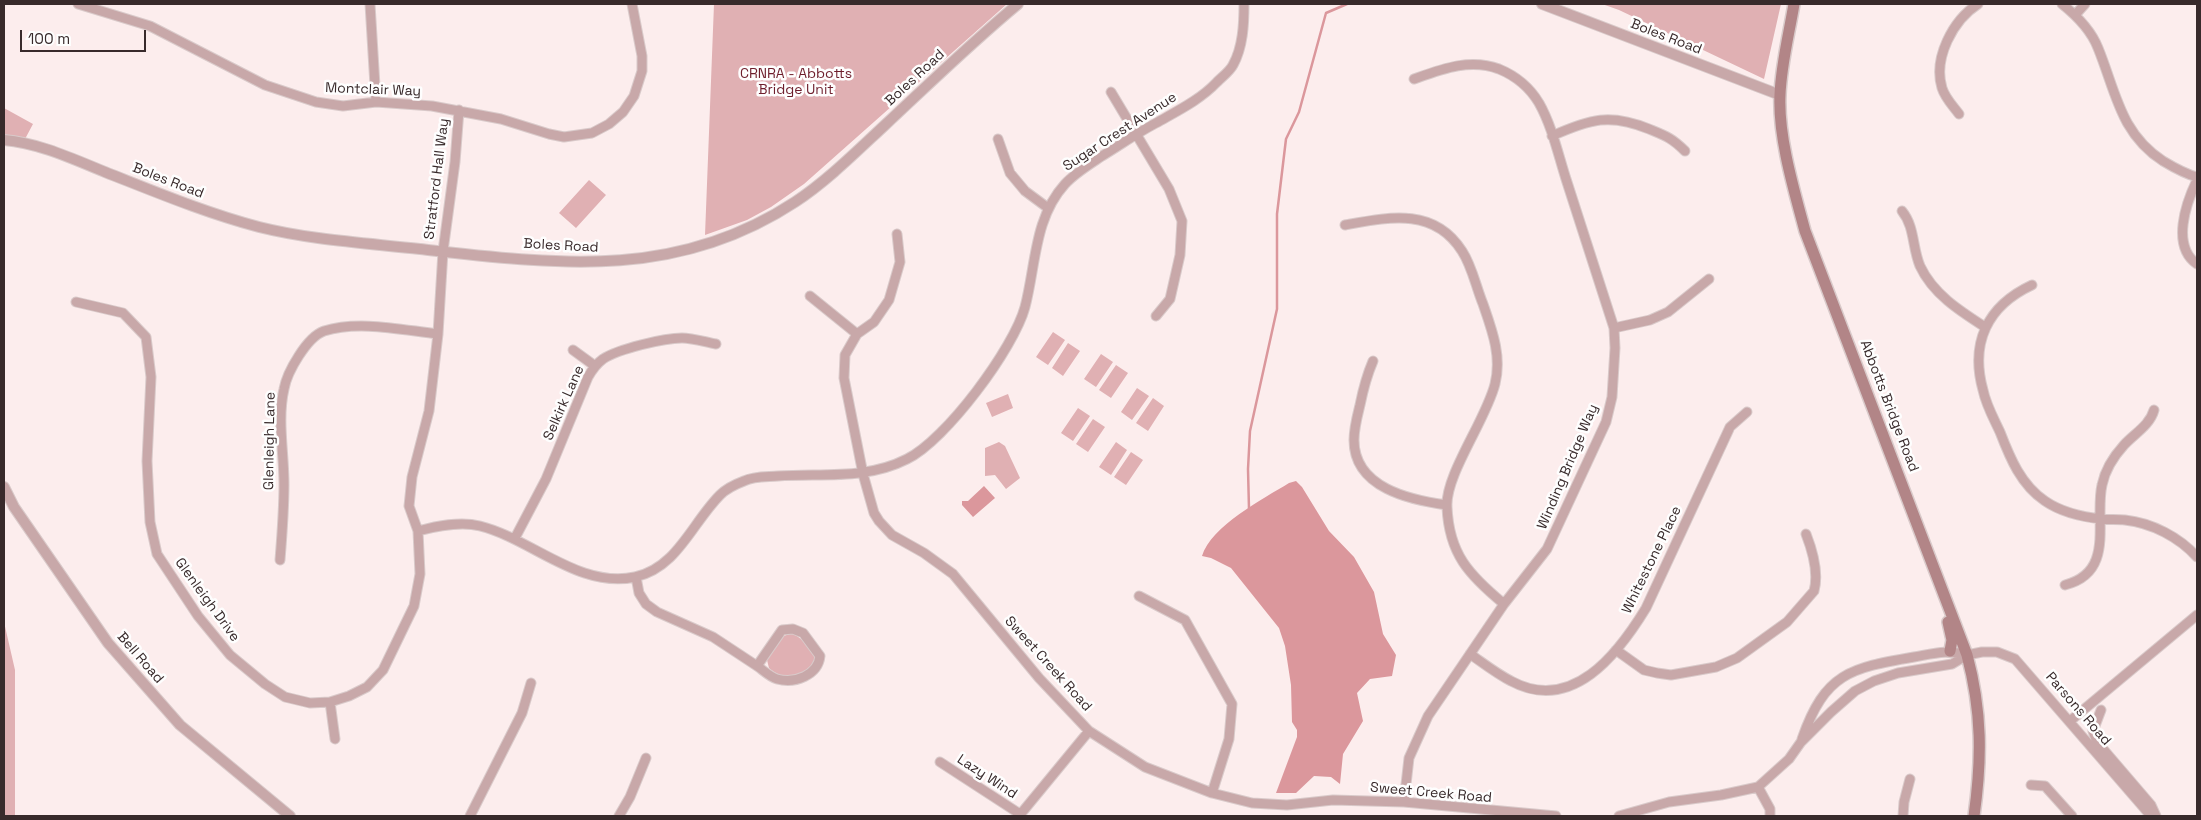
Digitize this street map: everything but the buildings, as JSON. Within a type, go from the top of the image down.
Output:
[{"type":"main road","name":"Abbotts Bridge Road","points":[[1794,4],[1780,95],[1787,156],[1805,231],[1967,655],[1976,692],[1981,741],[1974,816]]},
{"type":"main road","points":[[1929,554],[1929,571],[1952,640],[1950,651]]},
{"type":"street","name":"Montclair Way","points":[[78,4],[150,26],[283,92],[330,105],[366,105],[376,102],[459,110],[501,119],[549,134],[564,136],[592,133],[609,124],[623,112],[634,96],[642,71],[642,56],[632,4]]},
{"type":"street","points":[[370,4],[376,102]]},
{"type":"street","name":"Boles Road","points":[[4,140],[58,153],[216,214],[258,226],[312,237],[581,263],[620,262],[659,257],[731,236],[797,201],[858,151],[946,67],[1018,4]]},
{"type":"street","name":"Sugar Crest Avenue","points":[[418,531],[444,525],[477,525],[515,538],[578,572],[604,579],[636,577],[664,564],[678,549],[721,493],[748,479],[863,474],[907,459],[925,447],[949,423],[998,363],[1010,344],[1025,309],[1036,244],[1048,208],[1066,182],[1092,162],[1206,94],[1233,66],[1244,28],[1244,4]]},
{"type":"street","name":"Boles Road","points":[[1542,4],[1780,95]]},
{"type":"street","points":[[2062,4],[2086,27],[2098,47],[2121,111],[2128,126],[2138,140],[2153,154],[2170,165],[2197,178],[2187,206],[2184,235],[2187,253],[2197,264]]},
{"type":"street","points":[[2075,15],[2085,4]]},
{"type":"street","points":[[1960,114],[1949,102],[1942,89],[1941,64],[1948,39],[1972,5]]},
{"type":"street","name":"Winding Bridge Way","points":[[1404,802],[1409,758],[1428,716],[1504,604],[1547,549],[1606,422],[1612,397],[1615,348],[1614,328],[1552,136],[1540,105],[1529,88],[1515,77],[1499,69],[1477,64],[1451,66],[1414,79]]},
{"type":"street","points":[[1111,92],[1169,189],[1182,221],[1180,255],[1170,299],[1156,316]]},
{"type":"street","name":"Stratford Hall Way","points":[[443,251],[455,162],[459,110]]},
{"type":"street","points":[[1552,136],[1592,122],[1616,119],[1629,121],[1671,138],[1685,151]]},
{"type":"street","points":[[998,139],[1010,173],[1025,191],[1048,208]]},
{"type":"street","name":"Boles Road","points":[[4,146],[31,146]]},
{"type":"street","points":[[1902,211],[1910,222],[1920,266],[1932,285],[1947,301],[1985,327]]},
{"type":"street","points":[[1346,224],[1388,217],[1411,217],[1433,224],[1450,237],[1462,251],[1496,339],[1498,362],[1489,404],[1449,487],[1447,505],[1450,529],[1463,564],[1478,583],[1504,604]]},
{"type":"street","name":"Sweet Creek Road","points":[[897,234],[900,262],[889,300],[874,322],[857,334],[845,355],[844,378],[863,474],[874,513],[892,535],[924,553],[953,574],[1039,678],[1089,731],[1145,767],[1212,793],[1252,803],[1278,805],[1333,800],[1404,802],[1479,813],[1556,816]]},
{"type":"street","name":"Glenleigh Drive","points":[[76,302],[123,313],[146,337],[151,377],[147,462],[149,505],[150,522],[157,554],[198,616],[230,655],[284,697],[310,702],[330,702],[349,696],[367,687],[383,670],[414,606],[420,574],[418,531],[409,506],[412,477],[429,411],[438,334],[443,251]]},
{"type":"street","points":[[1614,328],[1650,320],[1668,312],[1709,279]]},
{"type":"street","points":[[2032,285],[2015,293],[1994,314],[1985,327],[1979,348],[1979,375],[1983,392],[2014,466],[2035,493],[2066,512],[2101,519],[2124,520],[2152,527],[2170,535],[2188,547],[2197,557]]},
{"type":"street","points":[[810,296],[857,334]]},
{"type":"street","name":"Glenleigh Lane","points":[[280,560],[284,485],[282,414],[284,388],[295,363],[312,338],[322,332],[338,327],[371,327],[438,334]]},
{"type":"street","name":"Selkirk Lane","points":[[515,538],[546,479],[595,366],[604,358],[624,350],[652,343],[682,338],[716,344]]},
{"type":"street","points":[[573,350],[595,366]]},
{"type":"street","points":[[1373,361],[1366,376],[1355,427],[1354,442],[1358,459],[1367,473],[1381,486],[1422,502],[1447,505]]},
{"type":"street","points":[[2065,585],[2082,578],[2092,566],[2099,546],[2102,486],[2109,465],[2124,444],[2152,417],[2154,410]]},
{"type":"street","name":"Whitestone Place","points":[[1470,654],[1512,682],[1527,688],[1546,690],[1565,688],[1582,681],[1595,672],[1634,628],[1646,608],[1730,427],[1747,412]]},
{"type":"street","name":"Bell Road","points":[[4,487],[14,507],[108,643],[180,725],[290,816]]},
{"type":"street","points":[[1616,650],[1644,670],[1671,675],[1716,667],[1738,658],[1787,622],[1814,591],[1813,553],[1806,534]]},
{"type":"street","points":[[636,577],[639,593],[646,604],[657,612],[713,637],[775,679],[788,681],[814,672],[819,665],[820,656],[803,633],[793,629],[782,630],[757,666]]},
{"type":"street","points":[[1139,596],[1185,620],[1232,704],[1229,739],[1212,793]]},
{"type":"street","points":[[2070,721],[2197,615]]},
{"type":"street","points":[[1801,742],[1818,701],[1840,680],[1855,670],[1872,664],[1950,651],[1967,655]]},
{"type":"street","name":"Parsons Road","points":[[1967,655],[1997,652],[2015,659],[2151,816]]},
{"type":"street","points":[[1619,816],[1669,802],[1721,795],[1758,787],[1789,759],[1801,742],[1855,692],[1898,673],[1952,664],[1967,655]]},
{"type":"street","points":[[470,816],[522,713],[532,683]]},
{"type":"street","points":[[330,702],[334,739]]},
{"type":"street","name":"Parsons Road","points":[[2101,710],[2093,731],[2097,742],[2151,805],[2156,816]]},
{"type":"street","points":[[1020,815],[1089,731]]},
{"type":"street","points":[[619,816],[630,797],[646,758]]},
{"type":"street","name":"Lazy Wind","points":[[940,762],[1020,815]]},
{"type":"street","points":[[1903,816],[1904,802],[1910,779]]},
{"type":"street","points":[[2031,785],[2044,786],[2072,816]]},
{"type":"street","points":[[1758,787],[1770,809],[1770,816]]},
{"type":"green space","name":"CRNRA - Abbotts Bridge Unit","points":[[714,4],[1007,4],[804,184],[771,207],[747,220],[705,235]]},
{"type":"green space","points":[[1602,4],[1781,4],[1764,79],[1619,10]]},
{"type":"green space","points":[[4,108],[33,124],[25,139],[4,137]]},
{"type":"green space","points":[[589,180],[606,195],[576,228],[559,213]]},
{"type":"green space","points":[[1053,332],[1065,340],[1048,365],[1036,357]]},
{"type":"green space","points":[[1068,343],[1080,351],[1063,376],[1052,368]]},
{"type":"green space","points":[[1101,354],[1113,362],[1096,387],[1084,379]]},
{"type":"green space","points":[[1116,365],[1128,373],[1111,398],[1099,390]]},
{"type":"green space","points":[[1137,388],[1149,396],[1132,420],[1121,412]]},
{"type":"green space","points":[[1008,394],[1013,408],[992,417],[986,403]]},
{"type":"green space","points":[[1153,398],[1164,406],[1148,431],[1136,423]]},
{"type":"green space","points":[[1078,408],[1090,416],[1073,441],[1061,433]]},
{"type":"green space","points":[[1093,419],[1105,427],[1088,452],[1076,444]]},
{"type":"green space","points":[[999,442],[1005,446],[1020,478],[1006,489],[995,475],[985,476],[985,448]]},
{"type":"green space","points":[[1116,442],[1127,450],[1111,475],[1099,467]]},
{"type":"green space","points":[[1131,452],[1143,460],[1126,485],[1114,477]]},
{"type":"green space","points":[[4,622],[15,670],[15,816],[4,816]]},
{"type":"green space","points":[[792,633],[807,645],[816,661],[805,671],[794,676],[775,673],[769,668],[767,660],[781,637]]},
{"type":"shaded area","points":[[1296,481],[1302,487],[1329,531],[1354,557],[1374,592],[1383,634],[1396,655],[1392,676],[1370,679],[1357,693],[1363,721],[1343,754],[1340,784],[1331,777],[1314,776],[1296,793],[1276,793],[1297,737],[1297,730],[1292,722],[1291,685],[1285,646],[1279,628],[1231,568],[1211,558],[1202,556],[1207,545],[1216,534],[1239,514],[1289,483]]},
{"type":"shaded area","points":[[984,486],[995,498],[973,517],[962,505],[962,501],[968,501]]},
{"type":"waterway","points":[[1249,509],[1248,469],[1250,431],[1277,309],[1277,214],[1286,139],[1299,112],[1326,13],[1347,4]]}]
